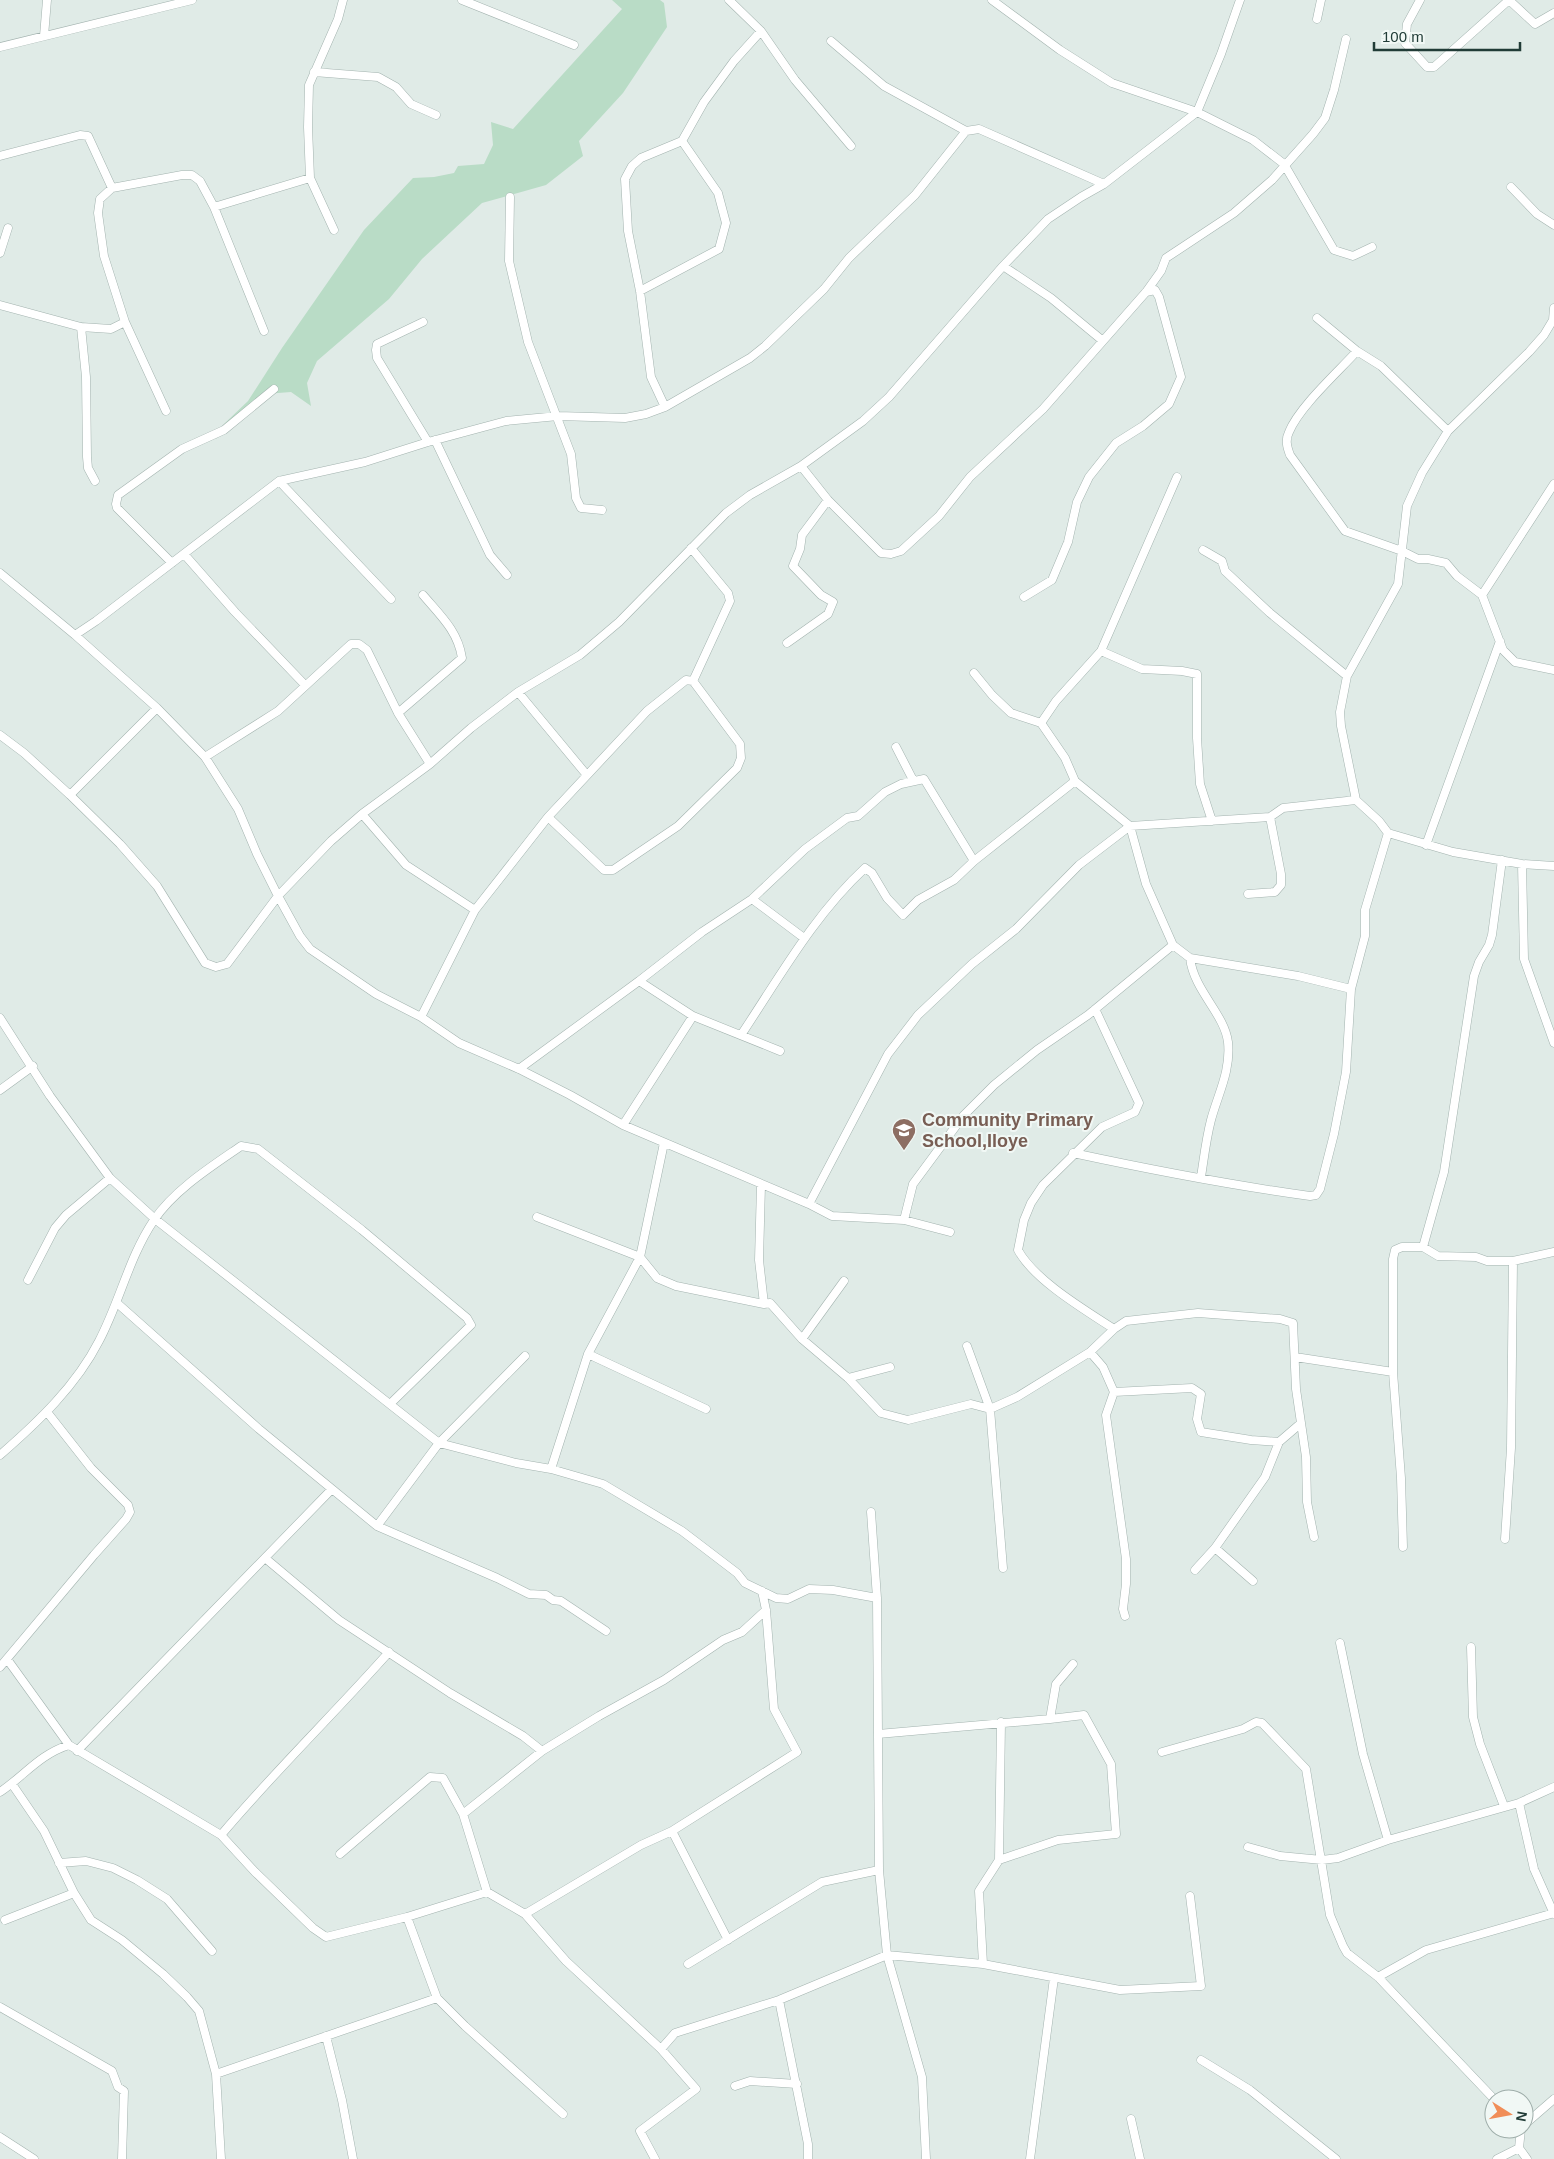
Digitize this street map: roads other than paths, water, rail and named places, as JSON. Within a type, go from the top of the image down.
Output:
[{"type":"street","points":[[44,36],[47,0]]},
{"type":"street","points":[[0,47],[192,0]]},
{"type":"street","points":[[334,230],[310,178],[309,85],[338,19],[343,0]]},
{"type":"street","points":[[462,0],[471,1],[502,18],[574,45]]},
{"type":"street","points":[[729,0],[761,31],[795,80],[851,146]]},
{"type":"street","points":[[992,0],[1060,50],[1112,83],[1197,112],[1253,140],[1284,164],[1334,250],[1353,256],[1372,247]]},
{"type":"street","points":[[0,735],[24,753],[120,844],[157,886],[205,963],[216,967],[227,964],[278,896],[331,841],[362,814],[430,764],[471,728],[518,692],[580,655],[619,622],[726,513],[750,495],[802,466],[863,422],[889,397],[1003,266],[1048,219],[1080,197],[1104,184],[1197,112],[1221,54],[1240,0]]},
{"type":"street","points":[[1317,19],[1321,0]]},
{"type":"street","points":[[1420,0],[1407,24],[1405,43],[1427,67],[1434,67],[1509,0],[1535,24],[1554,13]]},
{"type":"street","points":[[665,407],[651,377],[640,291],[628,231],[625,179],[632,166],[641,158],[682,141],[704,102],[734,62],[761,31]]},
{"type":"street","points":[[802,466],[828,500],[882,553],[891,554],[901,551],[939,516],[970,476],[1043,409],[1146,292],[1161,271],[1166,258],[1234,213],[1272,180],[1284,164],[1314,134],[1325,118],[1334,90],[1346,39]]},
{"type":"street","points":[[831,41],[884,86],[966,131],[979,129],[1104,184]]},
{"type":"street","points":[[314,72],[378,77],[396,87],[411,104],[436,115]]},
{"type":"street","points":[[76,635],[278,481],[365,462],[431,441],[506,421],[558,416],[625,418],[646,414],[665,407],[750,358],[765,346],[824,288],[848,258],[915,195],[966,131]]},
{"type":"street","points":[[0,156],[80,136],[88,136],[112,188]]},
{"type":"street","points":[[640,291],[719,248],[726,222],[718,193],[682,141]]},
{"type":"street","points":[[166,411],[125,322],[104,256],[98,213],[100,199],[112,188],[182,175],[192,175],[200,181],[214,208],[264,331]]},
{"type":"street","points":[[214,208],[310,178]]},
{"type":"street","points":[[1511,187],[1537,214],[1554,225]]},
{"type":"street","points":[[510,197],[510,261],[528,342],[571,454],[576,498],[581,508],[602,510]]},
{"type":"street","points":[[0,253],[8,228]]},
{"type":"street","points":[[1003,266],[1051,298],[1103,341]]},
{"type":"street","points":[[1024,596],[1052,580],[1068,542],[1077,502],[1089,477],[1116,443],[1143,426],[1169,404],[1181,377],[1159,297],[1155,290],[1154,280]]},
{"type":"street","points":[[1146,292],[1155,290]]},
{"type":"street","points":[[0,305],[81,327],[111,328],[125,322]]},
{"type":"street","points":[[1554,308],[1553,320],[1544,335],[1448,431],[1422,473],[1408,506],[1401,570],[1394,594],[1347,676],[1341,701],[1341,726],[1356,800],[1379,821],[1388,833],[1453,852],[1522,864],[1554,866]]},
{"type":"street","points":[[1318,318],[1357,351],[1381,366],[1448,431]]},
{"type":"street","points":[[423,322],[377,344],[377,358],[431,441],[490,555],[508,575]]},
{"type":"street","points":[[81,327],[86,376],[88,468],[95,481]]},
{"type":"street","points":[[1357,351],[1303,410],[1289,431],[1287,446],[1290,455],[1345,532],[1402,551],[1418,559],[1428,558],[1446,563],[1457,576],[1482,595],[1503,650],[1515,662],[1554,670]]},
{"type":"street","points":[[172,563],[117,508],[118,495],[182,449],[224,430],[274,389]]},
{"type":"street","points":[[1041,723],[1056,701],[1101,651],[1177,477]]},
{"type":"street","points":[[278,481],[391,599]]},
{"type":"street","points":[[1482,595],[1554,484]]},
{"type":"street","points":[[787,643],[828,614],[833,602],[821,595],[793,566],[800,549],[802,535],[828,500]]},
{"type":"street","points":[[691,548],[728,593],[730,601],[693,681]]},
{"type":"street","points":[[1203,550],[1222,561],[1226,571],[1270,613],[1347,676]]},
{"type":"street","points":[[184,554],[235,612],[305,685]]},
{"type":"street","points":[[0,573],[76,635],[156,708],[205,757],[238,809],[257,854],[300,936],[310,948],[376,994],[421,1017],[459,1043],[519,1069],[623,1125],[809,1204],[832,1216],[904,1220],[950,1232]]},
{"type":"street","points":[[398,713],[462,658],[460,643],[423,595]]},
{"type":"street","points":[[1426,845],[1500,641]]},
{"type":"street","points":[[205,757],[278,711],[350,644],[359,644],[367,650],[398,713],[430,764]]},
{"type":"street","points":[[1101,651],[1142,669],[1182,671],[1197,674],[1197,738],[1200,784],[1212,821]]},
{"type":"street","points":[[974,674],[1011,713],[1041,723],[1065,758],[1075,781],[1130,826],[1146,884],[1173,945],[1190,958],[1298,976],[1351,989]]},
{"type":"street","points":[[421,1017],[475,910],[548,817],[586,774],[647,711],[686,680],[693,681],[740,744],[741,758],[737,768],[678,826],[613,870],[604,870],[548,817]]},
{"type":"street","points":[[518,692],[586,774]]},
{"type":"street","points":[[70,795],[156,708]]},
{"type":"street","points":[[896,747],[913,780]]},
{"type":"street","points":[[519,1069],[702,932],[752,899],[805,849],[847,818],[858,816],[885,792],[901,784],[924,779],[974,862]]},
{"type":"street","points":[[741,1035],[804,938],[853,878],[865,868],[872,873],[887,898],[903,915],[918,900],[954,880],[1075,781]]},
{"type":"street","points":[[809,1204],[888,1054],[918,1015],[972,964],[1016,929],[1080,865],[1130,826],[1270,817],[1283,808],[1356,800]]},
{"type":"street","points":[[362,814],[406,865],[475,910]]},
{"type":"street","points":[[1248,894],[1275,892],[1281,885],[1281,874],[1270,817]]},
{"type":"street","points":[[1073,1153],[1174,1175],[1200,1177],[1248,1188],[1310,1196],[1316,1195],[1320,1189],[1332,1143],[1343,1088],[1351,989],[1365,936],[1367,899],[1378,872],[1388,833]]},
{"type":"street","points":[[1423,1247],[1440,1192],[1467,1034],[1474,976],[1492,935],[1502,860]]},
{"type":"street","points":[[1522,864],[1524,959],[1550,1023],[1554,1043]]},
{"type":"street","points":[[752,899],[804,938]]},
{"type":"street","points":[[904,1220],[913,1184],[964,1115],[994,1085],[1095,1009],[1173,945]]},
{"type":"street","points":[[1190,958],[1194,979],[1222,1025],[1228,1042],[1224,1085],[1209,1127],[1200,1177]]},
{"type":"street","points":[[639,981],[693,1016],[780,1051]]},
{"type":"street","points":[[1095,1009],[1139,1103],[1138,1108],[1135,1112],[1102,1127],[1073,1153],[1043,1185],[1031,1203],[1018,1240],[1018,1250],[1024,1262],[1070,1300],[1114,1328]]},
{"type":"street","points":[[623,1125],[693,1016]]},
{"type":"street","points":[[0,1018],[60,1110],[110,1178],[155,1218],[439,1443],[516,1463],[551,1469],[603,1484],[682,1531],[746,1582],[776,1598],[788,1599],[810,1589],[833,1590],[877,1598]]},
{"type":"street","points":[[0,1090],[33,1066]]},
{"type":"street","points":[[551,1469],[588,1354],[640,1257],[664,1143]]},
{"type":"street","points":[[0,1455],[47,1412],[75,1378],[98,1342],[117,1303],[128,1269],[155,1218],[202,1173],[241,1146],[258,1149],[362,1230],[467,1318],[471,1325],[390,1404]]},
{"type":"street","points":[[28,1280],[55,1228],[66,1215],[110,1178]]},
{"type":"street","points":[[761,1185],[759,1260],[764,1304]]},
{"type":"street","points":[[537,1216],[640,1257],[657,1278],[676,1286],[696,1292],[764,1304],[770,1303],[802,1339],[848,1378],[881,1413],[908,1420],[972,1404],[990,1409],[1017,1397],[1090,1352],[1114,1328],[1126,1321],[1198,1313],[1280,1319],[1294,1323],[1295,1379],[1306,1457],[1307,1502],[1314,1537]]},
{"type":"street","points":[[1402,1547],[1400,1478],[1393,1372],[1393,1259],[1395,1250],[1402,1246],[1423,1247],[1438,1256],[1476,1257],[1487,1261],[1513,1261],[1554,1252]]},
{"type":"street","points":[[1505,1539],[1511,1448],[1513,1261]]},
{"type":"street","points":[[802,1339],[844,1281]]},
{"type":"street","points":[[117,1303],[259,1429],[377,1526],[497,1578],[529,1594],[546,1595],[553,1600],[561,1601],[606,1631]]},
{"type":"street","points":[[966,1346],[990,1409],[1003,1568]]},
{"type":"street","points":[[1090,1352],[1103,1367],[1114,1392],[1106,1415],[1126,1559],[1123,1609],[1125,1616]]},
{"type":"street","points":[[588,1354],[706,1410]]},
{"type":"street","points":[[377,1526],[439,1443],[525,1356]]},
{"type":"street","points":[[1295,1357],[1393,1372]]},
{"type":"street","points":[[848,1378],[890,1367]]},
{"type":"street","points":[[1114,1392],[1192,1388],[1201,1394],[1197,1419],[1201,1432],[1251,1440],[1279,1442]]},
{"type":"street","points":[[0,1666],[130,1512],[128,1505],[91,1468],[47,1412]]},
{"type":"street","points":[[1195,1570],[1215,1548],[1265,1477],[1279,1442],[1300,1424]]},
{"type":"street","points":[[77,1751],[331,1490]]},
{"type":"street","points":[[871,1512],[877,1598],[879,1870],[887,1955],[922,2077],[926,2159]]},
{"type":"street","points":[[1215,1548],[1253,1582]]},
{"type":"street","points":[[265,1558],[339,1620],[450,1693],[522,1736],[542,1752]]},
{"type":"street","points":[[526,1914],[641,1845],[672,1830],[797,1752],[774,1709],[766,1610],[762,1591]]},
{"type":"street","points":[[463,1814],[542,1752],[599,1716],[664,1680],[723,1640],[742,1632],[766,1610]]},
{"type":"street","points":[[1340,1643],[1363,1754],[1388,1840]]},
{"type":"street","points":[[1471,1647],[1473,1717],[1480,1744],[1504,1806]]},
{"type":"street","points":[[221,1835],[389,1652]]},
{"type":"street","points":[[7,1659],[69,1745],[221,1835],[255,1872],[313,1928],[326,1938],[407,1917],[487,1892]]},
{"type":"street","points":[[1050,1719],[1056,1684],[1073,1664]]},
{"type":"street","points":[[878,1734],[1084,1715],[1111,1764],[1116,1834],[1058,1840],[999,1860]]},
{"type":"street","points":[[983,1964],[979,1891],[999,1860],[1001,1722]]},
{"type":"street","points":[[1162,1752],[1243,1729],[1256,1722],[1262,1723],[1306,1769],[1330,1915],[1347,1953],[1378,1977],[1484,2089]]},
{"type":"street","points":[[0,1792],[12,1784],[38,1759],[55,1749],[69,1745]]},
{"type":"street","points":[[340,1854],[430,1777],[438,1776],[443,1778],[463,1814],[487,1892],[526,1914],[566,1961],[661,2049],[696,2089],[640,2131],[655,2159]]},
{"type":"street","points":[[12,1784],[44,1832],[74,1893],[91,1920],[122,1940],[163,1974],[199,2011],[216,2074],[222,2159]]},
{"type":"street","points":[[1248,1847],[1280,1856],[1322,1860],[1338,1858],[1388,1840],[1519,1803],[1554,1787]]},
{"type":"street","points":[[1378,1977],[1426,1950],[1554,1914],[1534,1869],[1519,1803]]},
{"type":"street","points":[[672,1830],[728,1940]]},
{"type":"street","points":[[59,1863],[86,1861],[113,1868],[137,1880],[167,1899],[212,1951]]},
{"type":"street","points":[[688,1964],[763,1916],[822,1882],[879,1870]]},
{"type":"street","points":[[5,1920],[74,1893]]},
{"type":"street","points":[[661,2049],[675,2033],[778,2000],[887,1955],[983,1964],[1133,1991],[1201,1986],[1190,1896]]},
{"type":"street","points":[[407,1917],[437,1998],[465,2026],[563,2114]]},
{"type":"street","points":[[1030,2159],[1054,1978]]},
{"type":"street","points":[[216,2074],[437,1998]]},
{"type":"street","points":[[778,2000],[808,2144],[808,2159]]},
{"type":"street","points":[[0,2007],[112,2071],[118,2086],[124,2091],[122,2159]]},
{"type":"street","points":[[326,2036],[342,2100],[353,2159]]},
{"type":"street","points":[[1201,2060],[1250,2090],[1336,2159]]},
{"type":"street","points":[[736,2086],[750,2081],[796,2084]]},
{"type":"street","points":[[1534,2116],[1554,2098]]},
{"type":"street","points":[[1131,2118],[1140,2159]]},
{"type":"street","points":[[0,2137],[34,2159]]},
{"type":"street","points":[[1520,2139],[1519,2148],[1527,2159]]},
{"type":"street","points":[[1497,2159],[1519,2148]]},
{"type":"place","name":"Community Primary School,Iloye","points":[[904,1151]]}]
